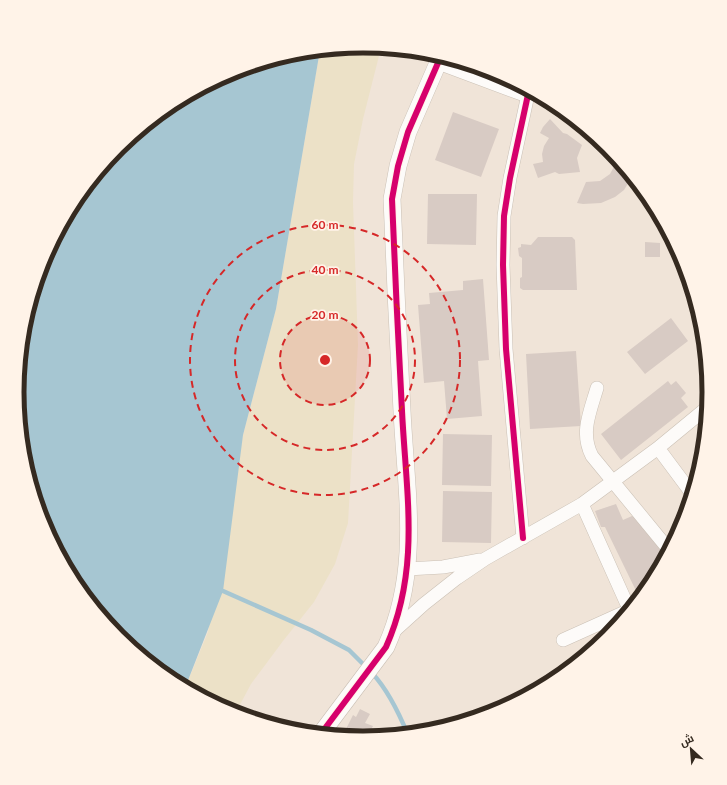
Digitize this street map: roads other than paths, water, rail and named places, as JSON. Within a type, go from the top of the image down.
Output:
[{"type":"street","points":[[324,729],[386,647],[392,633],[400,605],[407,570],[409,526],[392,199],[398,166],[408,132],[439,62]]},
{"type":"street","points":[[466,69],[504,84]]},
{"type":"street","points":[[523,538],[506,349],[503,265],[504,216],[510,178],[528,95]]},
{"type":"street","points":[[597,388],[587,422],[587,447],[592,456],[666,546]]},
{"type":"street","points":[[392,633],[440,590],[485,559],[582,504],[658,448],[702,413]]},
{"type":"street","points":[[658,448],[689,489]]},
{"type":"street","points":[[582,504],[628,605]]},
{"type":"street","points":[[407,570],[443,567],[485,559]]},
{"type":"street","points":[[563,640],[620,614]]},
{"type":"water","points":[[319,56],[276,309],[243,435],[223,591],[187,683],[157,662],[123,633],[94,599],[69,562],[59,543],[42,502],[36,480],[27,437],[25,415],[24,392],[27,348],[42,283],[59,242],[81,204],[123,152],[175,110],[213,88],[254,71]]},
{"type":"waterway","points":[[223,591],[311,630],[349,650],[367,668]]},
{"type":"waterway","points":[[372,673],[393,702],[406,729]]}]
